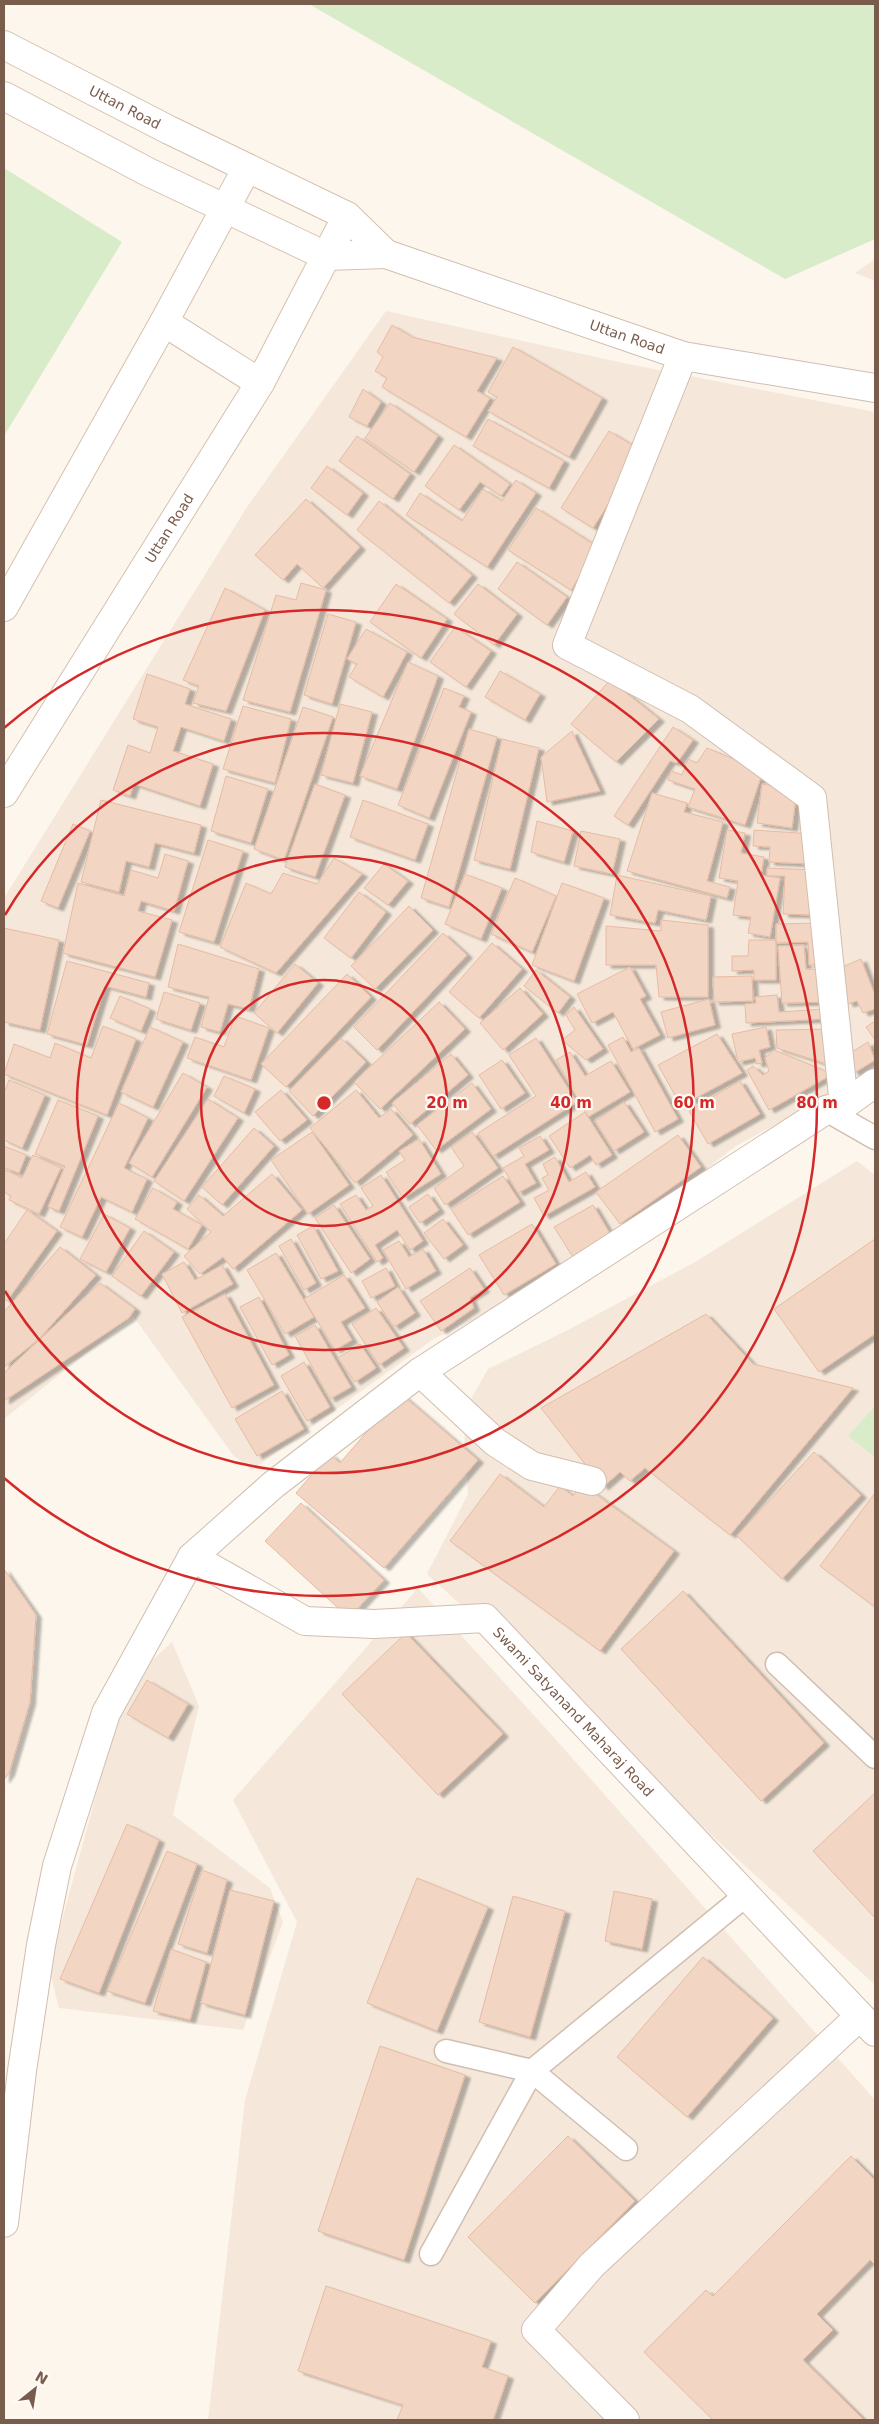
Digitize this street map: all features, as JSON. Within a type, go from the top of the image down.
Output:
[{"type":"street","name":"Uttan Road","points":[[4,45],[247,168],[347,216],[386,254]]},
{"type":"street","name":"Uttan Road","points":[[4,96],[148,172],[326,256],[386,254],[683,356],[875,388]]},
{"type":"street","points":[[4,606],[164,322],[247,168]]},
{"type":"street","name":"Uttan Road","points":[[4,793],[260,383],[347,216]]},
{"type":"street","points":[[164,322],[260,383]]},
{"type":"street","points":[[683,356],[567,645],[690,709],[812,798],[835,1107]]},
{"type":"street","points":[[4,2223],[22,2071],[41,1945],[57,1866],[106,1712],[192,1557],[273,1485],[420,1372],[875,1083]]},
{"type":"street","points":[[420,1372],[494,1442],[532,1466],[592,1481]]},
{"type":"street","name":"Swami Satyanand Maharaj Road","points":[[192,1557],[305,1622],[374,1624],[485,1618],[867,2024]]},
{"type":"street","points":[[625,2420],[536,2330],[592,2265],[867,2024]]},
{"type":"lane","points":[[835,1107],[875,1138]]},
{"type":"lane","points":[[777,1664],[875,1757]]},
{"type":"lane","points":[[432,2254],[532,2071],[746,1895]]},
{"type":"lane","points":[[446,2051],[532,2071],[626,2149]]},
{"type":"shaded area","points":[[875,259],[875,281],[855,273]]},
{"type":"shaded area","points":[[386,311],[623,363],[875,412],[875,1070],[736,1146],[630,1228],[520,1298],[435,1338],[252,1470],[233,1455],[133,1316],[4,1419],[4,898],[247,507]]},
{"type":"shaded area","points":[[857,1161],[875,1175],[875,1985],[427,1574],[468,1494],[463,1413],[488,1369],[566,1331],[695,1262]]},
{"type":"shaded area","points":[[418,1588],[550,1733],[875,2100],[875,2420],[208,2420],[245,2100],[297,1922],[233,1800]]},
{"type":"shaded area","points":[[172,1642],[199,1706],[173,1815],[270,1888],[283,1922],[243,2030],[59,2008],[49,1968],[114,1729],[133,1678]]},
{"type":"green space","points":[[309,4],[875,4],[875,239],[785,279]]},
{"type":"green space","points":[[4,168],[122,242],[4,436]]},
{"type":"green space","points":[[875,1406],[875,1457],[848,1436]]},
{"type":"building","points":[[392,325],[412,337],[497,358],[477,391],[490,398],[466,437],[382,387],[387,378],[375,371],[383,357],[377,352]]},
{"type":"building","points":[[513,347],[602,398],[569,457],[488,411],[497,397],[488,392]]},
{"type":"building","points":[[363,389],[381,402],[367,426],[349,417]]},
{"type":"building","points":[[390,403],[438,436],[414,472],[365,438]]},
{"type":"building","points":[[488,419],[564,461],[549,488],[473,446]]},
{"type":"building","points":[[609,431],[642,451],[593,528],[561,508]]},
{"type":"building","points":[[357,436],[410,474],[393,499],[339,461]]},
{"type":"building","points":[[454,445],[510,484],[501,496],[480,482],[459,510],[425,486]]},
{"type":"building","points":[[327,466],[363,493],[347,515],[311,488]]},
{"type":"building","points":[[516,480],[536,493],[487,567],[406,515],[420,493],[462,521],[483,489],[502,501]]},
{"type":"building","points":[[306,499],[360,547],[323,588],[297,564],[283,580],[255,555]]},
{"type":"building","points":[[379,501],[472,575],[449,603],[357,530]]},
{"type":"building","points":[[536,508],[598,547],[571,590],[508,550]]},
{"type":"building","points":[[517,562],[567,597],[547,625],[498,589]]},
{"type":"building","points":[[301,583],[326,590],[290,712],[243,700],[276,595],[296,600]]},
{"type":"building","points":[[396,584],[447,619],[421,658],[370,622]]},
{"type":"building","points":[[478,584],[517,614],[494,645],[454,614]]},
{"type":"building","points":[[225,588],[265,610],[226,711],[193,703],[199,686],[183,680]]},
{"type":"building","points":[[328,614],[356,622],[332,704],[304,695]]},
{"type":"building","points":[[455,627],[491,651],[466,687],[430,662]]},
{"type":"building","points":[[366,629],[407,652],[383,697],[349,677],[357,664],[347,659]]},
{"type":"building","points":[[408,662],[438,676],[397,789],[360,776]]},
{"type":"building","points":[[500,671],[540,694],[525,720],[485,697]]},
{"type":"building","points":[[147,674],[190,689],[185,704],[231,719],[224,741],[181,727],[173,751],[213,764],[200,806],[134,784],[130,796],[113,790],[128,745],[150,753],[158,727],[133,719]]},
{"type":"building","points":[[610,680],[659,719],[616,762],[571,724]]},
{"type":"building","points":[[444,688],[464,696],[459,707],[471,712],[429,818],[398,805]]},
{"type":"building","points":[[340,704],[372,712],[353,783],[321,775]]},
{"type":"building","points":[[243,706],[291,719],[275,783],[223,769]]},
{"type":"building","points":[[303,707],[333,717],[284,860],[254,849]]},
{"type":"building","points":[[673,727],[693,740],[677,763],[670,761],[628,825],[614,816]]},
{"type":"building","points":[[469,729],[497,737],[449,907],[421,898]]},
{"type":"building","points":[[572,731],[600,791],[547,802],[541,757]]},
{"type":"building","points":[[502,739],[539,748],[510,869],[474,860]]},
{"type":"building","points":[[707,748],[763,771],[745,825],[688,807],[695,789],[668,780],[671,771],[682,775],[688,759],[697,763]]},
{"type":"building","points":[[226,776],[268,789],[251,843],[211,831]]},
{"type":"building","points":[[315,784],[345,795],[315,877],[285,867]]},
{"type":"building","points":[[762,784],[797,789],[792,828],[757,823]]},
{"type":"building","points":[[652,793],[687,803],[684,812],[723,822],[707,881],[730,887],[727,898],[627,871]]},
{"type":"building","points":[[101,800],[201,825],[194,853],[155,843],[149,867],[126,861],[119,892],[81,882]]},
{"type":"building","points":[[363,800],[428,824],[415,860],[350,837]]},
{"type":"building","points":[[537,821],[573,831],[564,862],[531,852]]},
{"type":"building","points":[[73,824],[90,831],[58,908],[41,901]]},
{"type":"building","points":[[727,830],[745,833],[741,853],[764,857],[761,875],[780,878],[770,937],[748,933],[751,917],[733,915],[738,881],[719,878]]},
{"type":"building","points":[[754,830],[813,834],[811,864],[769,862],[770,847],[753,846]]},
{"type":"building","points":[[581,831],[620,839],[612,874],[574,866]]},
{"type":"building","points":[[208,840],[243,851],[214,942],[179,932]]},
{"type":"building","points":[[165,854],[188,861],[174,911],[141,901],[138,911],[172,920],[155,977],[63,953],[78,883],[124,896],[131,870],[158,878]]},
{"type":"building","points":[[334,858],[362,874],[276,973],[220,947],[246,883],[271,894],[283,873],[317,884]]},
{"type":"building","points":[[384,864],[408,881],[388,905],[364,888]]},
{"type":"building","points":[[767,868],[816,870],[815,915],[783,914],[785,876],[767,876]]},
{"type":"building","points":[[465,874],[502,888],[481,939],[445,924]]},
{"type":"building","points":[[617,875],[711,896],[706,920],[658,910],[655,923],[610,915]]},
{"type":"building","points":[[515,878],[556,896],[532,952],[491,934]]},
{"type":"building","points":[[562,883],[604,898],[574,981],[532,965]]},
{"type":"building","points":[[359,892],[386,912],[351,958],[324,938]]},
{"type":"building","points":[[409,906],[433,930],[375,989],[351,966]]},
{"type":"building","points":[[661,920],[708,925],[708,997],[659,997],[656,965],[606,965],[606,926],[661,931]]},
{"type":"building","points":[[819,923],[821,964],[809,965],[808,942],[776,943],[776,924]]},
{"type":"building","points":[[4,928],[59,940],[40,1030],[4,1022]]},
{"type":"building","points":[[443,933],[467,955],[377,1050],[354,1027]]},
{"type":"building","points":[[749,940],[776,940],[776,980],[754,980],[754,970],[732,971],[732,956],[748,956]]},
{"type":"building","points":[[492,943],[522,969],[479,1018],[449,992]]},
{"type":"building","points":[[178,944],[259,969],[249,1009],[228,1004],[220,1032],[201,1027],[209,997],[168,987]]},
{"type":"building","points":[[804,945],[806,969],[827,970],[830,1002],[782,1003],[778,946]]},
{"type":"building","points":[[861,959],[875,995],[875,1009],[863,1013],[857,1001],[848,1004],[835,970]]},
{"type":"building","points":[[67,961],[149,983],[146,997],[105,986],[87,1045],[47,1034]]},
{"type":"building","points":[[295,964],[318,983],[277,1033],[254,1013]]},
{"type":"building","points":[[630,967],[646,996],[640,999],[660,1035],[633,1049],[613,1012],[592,1023],[577,994]]},
{"type":"building","points":[[536,970],[570,997],[558,1013],[524,986]]},
{"type":"building","points":[[347,974],[371,997],[286,1087],[261,1064]]},
{"type":"building","points":[[752,976],[753,1001],[714,1002],[713,977]]},
{"type":"building","points":[[520,988],[543,1014],[503,1050],[480,1023]]},
{"type":"building","points":[[164,992],[200,1003],[191,1030],[156,1019]]},
{"type":"building","points":[[777,995],[779,1012],[825,1009],[826,1019],[746,1023],[745,1004],[756,1003],[755,997]]},
{"type":"building","points":[[120,996],[150,1009],[141,1031],[110,1018]]},
{"type":"building","points":[[709,999],[715,1025],[668,1038],[661,1012]]},
{"type":"building","points":[[439,1002],[465,1029],[380,1109],[354,1082]]},
{"type":"building","points":[[574,1007],[603,1049],[586,1060],[562,1040],[575,1030],[566,1015]]},
{"type":"building","points":[[235,1016],[269,1028],[251,1080],[187,1058],[195,1037],[224,1047]]},
{"type":"building","points":[[875,1021],[875,1040],[866,1027]]},
{"type":"building","points":[[103,1026],[136,1039],[107,1115],[4,1074],[14,1044],[50,1058],[55,1043],[91,1058]]},
{"type":"building","points":[[150,1027],[183,1042],[153,1107],[121,1092]]},
{"type":"building","points":[[766,1027],[770,1047],[759,1050],[762,1063],[757,1064],[755,1058],[738,1062],[732,1034]]},
{"type":"building","points":[[832,1029],[833,1066],[777,1048],[776,1030]]},
{"type":"building","points":[[717,1034],[742,1073],[681,1106],[658,1065]]},
{"type":"building","points":[[623,1037],[631,1052],[639,1048],[678,1119],[655,1132],[608,1045]]},
{"type":"building","points":[[341,1038],[366,1062],[313,1116],[289,1091]]},
{"type":"building","points":[[536,1038],[577,1102],[493,1156],[478,1133],[536,1096],[509,1055]]},
{"type":"building","points":[[868,1042],[875,1060],[854,1073],[844,1057]]},
{"type":"building","points":[[774,1050],[833,1074],[769,1110],[747,1070],[753,1066],[763,1075],[769,1071],[765,1058]]},
{"type":"building","points":[[570,1052],[585,1076],[611,1061],[630,1092],[588,1117],[556,1060]]},
{"type":"building","points":[[451,1054],[468,1075],[410,1124],[392,1103]]},
{"type":"building","points":[[502,1060],[525,1093],[501,1109],[479,1075]]},
{"type":"building","points":[[183,1073],[207,1087],[152,1177],[129,1163]]},
{"type":"building","points":[[224,1076],[255,1089],[244,1113],[214,1096]]},
{"type":"building","points":[[9,1080],[45,1095],[22,1148],[4,1140],[4,1093]]},
{"type":"building","points":[[740,1081],[760,1114],[708,1144],[689,1111]]},
{"type":"building","points":[[472,1083],[491,1109],[436,1150],[417,1125]]},
{"type":"building","points":[[281,1090],[307,1120],[280,1141],[255,1112]]},
{"type":"building","points":[[356,1090],[379,1118],[391,1109],[413,1135],[355,1183],[310,1128]]},
{"type":"building","points":[[208,1099],[238,1118],[184,1201],[154,1181]]},
{"type":"building","points":[[58,1100],[98,1116],[59,1211],[48,1207],[65,1166],[35,1154]]},
{"type":"building","points":[[624,1102],[644,1132],[614,1151],[595,1121]]},
{"type":"building","points":[[119,1103],[148,1118],[124,1168],[147,1179],[132,1212],[101,1197],[82,1237],[60,1227]]},
{"type":"building","points":[[585,1112],[612,1155],[596,1165],[590,1155],[570,1168],[549,1136]]},
{"type":"building","points":[[254,1128],[274,1146],[222,1205],[202,1187]]},
{"type":"building","points":[[312,1132],[349,1185],[308,1214],[271,1160]]},
{"type":"building","points":[[472,1132],[498,1168],[445,1205],[434,1188],[464,1166],[451,1147]]},
{"type":"building","points":[[678,1135],[701,1167],[620,1224],[596,1192]]},
{"type":"building","points":[[540,1136],[549,1150],[525,1164],[536,1183],[518,1193],[503,1168],[524,1156],[519,1148]]},
{"type":"building","points":[[419,1139],[441,1174],[403,1198],[386,1172],[405,1160],[399,1151]]},
{"type":"building","points":[[4,1146],[26,1155],[19,1173],[4,1168]]},
{"type":"building","points":[[33,1155],[61,1168],[39,1214],[9,1200],[11,1196],[4,1192],[4,1175],[6,1170],[22,1178]]},
{"type":"building","points":[[555,1157],[569,1182],[586,1172],[595,1187],[544,1216],[534,1198],[549,1190],[542,1178],[548,1175],[543,1164]]},
{"type":"building","points":[[272,1174],[302,1210],[233,1269],[223,1257],[200,1274],[184,1256],[211,1232],[187,1209],[199,1195],[223,1216]]},
{"type":"building","points":[[381,1175],[423,1241],[410,1250],[397,1230],[375,1245],[383,1258],[377,1262],[340,1204],[356,1195],[366,1210],[373,1206],[361,1188]]},
{"type":"building","points":[[503,1176],[520,1202],[468,1235],[451,1209]]},
{"type":"building","points":[[153,1188],[177,1202],[173,1209],[202,1225],[188,1249],[135,1219]]},
{"type":"building","points":[[428,1194],[439,1210],[420,1223],[409,1207]]},
{"type":"building","points":[[334,1205],[370,1259],[351,1273],[315,1218]]},
{"type":"building","points":[[593,1205],[612,1237],[574,1259],[554,1227]]},
{"type":"building","points":[[27,1210],[57,1231],[7,1301],[4,1299],[4,1244]]},
{"type":"building","points":[[104,1214],[130,1228],[106,1272],[80,1259]]},
{"type":"building","points":[[443,1219],[463,1245],[444,1259],[424,1233]]},
{"type":"building","points":[[532,1224],[556,1264],[504,1295],[479,1255]]},
{"type":"building","points":[[313,1226],[338,1271],[321,1279],[297,1235]]},
{"type":"building","points":[[144,1231],[174,1252],[141,1296],[112,1276]]},
{"type":"building","points":[[291,1239],[316,1283],[304,1290],[279,1246]]},
{"type":"building","points":[[875,1239],[875,1334],[819,1372],[774,1309]]},
{"type":"building","points":[[399,1241],[409,1257],[423,1249],[436,1271],[406,1289],[383,1250]]},
{"type":"building","points":[[60,1247],[96,1275],[39,1339],[4,1367],[4,1312]]},
{"type":"building","points":[[276,1253],[314,1317],[285,1334],[247,1270]]},
{"type":"building","points":[[184,1262],[195,1280],[222,1265],[233,1284],[182,1313],[162,1274]]},
{"type":"building","points":[[386,1268],[395,1286],[371,1298],[362,1281]]},
{"type":"building","points":[[470,1268],[484,1289],[470,1298],[474,1308],[441,1331],[420,1301]]},
{"type":"building","points":[[344,1275],[365,1308],[341,1322],[352,1340],[335,1350],[304,1299]]},
{"type":"building","points":[[100,1283],[135,1309],[129,1318],[4,1401],[4,1373]]},
{"type":"building","points":[[398,1287],[415,1313],[394,1327],[377,1302]]},
{"type":"building","points":[[225,1294],[274,1385],[232,1408],[182,1317]]},
{"type":"building","points":[[259,1297],[289,1355],[272,1365],[240,1307]]},
{"type":"building","points":[[376,1308],[404,1348],[379,1365],[352,1324]]},
{"type":"building","points":[[706,1314],[753,1364],[853,1388],[730,1535],[645,1468],[630,1481],[620,1472],[603,1487],[541,1408]]},
{"type":"building","points":[[315,1325],[351,1387],[330,1399],[295,1336]]},
{"type":"building","points":[[360,1344],[376,1368],[355,1382],[338,1358]]},
{"type":"building","points":[[304,1362],[330,1407],[307,1421],[281,1376]]},
{"type":"building","points":[[282,1391],[304,1429],[257,1456],[235,1419]]},
{"type":"building","points":[[400,1393],[478,1460],[384,1568],[296,1493],[330,1454],[340,1463]]},
{"type":"building","points":[[814,1452],[861,1495],[782,1579],[737,1536]]},
{"type":"building","points":[[500,1474],[544,1507],[560,1486],[573,1496],[582,1484],[674,1551],[600,1651],[450,1541]]},
{"type":"building","points":[[875,1493],[875,1607],[820,1566]]},
{"type":"building","points":[[301,1503],[384,1580],[349,1618],[265,1541]]},
{"type":"building","points":[[4,1569],[36,1615],[30,1702],[9,1773],[4,1780]]},
{"type":"building","points":[[683,1591],[824,1743],[761,1801],[621,1649]]},
{"type":"building","points":[[406,1633],[503,1734],[438,1795],[342,1694]]},
{"type":"building","points":[[147,1680],[188,1704],[168,1738],[127,1714]]},
{"type":"building","points":[[875,1793],[875,1918],[813,1851]]},
{"type":"building","points":[[127,1824],[159,1840],[99,1993],[60,1979]]},
{"type":"building","points":[[167,1851],[197,1864],[145,2003],[107,1991]]},
{"type":"building","points":[[202,1870],[227,1880],[207,1953],[178,1944]]},
{"type":"building","points":[[417,1878],[488,1907],[437,2031],[367,2003]]},
{"type":"building","points":[[230,1890],[274,1901],[245,2015],[201,2003]]},
{"type":"building","points":[[614,1891],[652,1899],[642,1949],[605,1941]]},
{"type":"building","points":[[513,1896],[565,1911],[530,2037],[479,2022]]},
{"type":"building","points":[[171,1949],[206,1962],[190,2020],[153,2011]]},
{"type":"building","points":[[703,1957],[773,2018],[687,2117],[617,2057]]},
{"type":"building","points":[[380,2046],[465,2075],[404,2260],[318,2231]]},
{"type":"building","points":[[568,2136],[635,2201],[535,2303],[468,2237]]},
{"type":"building","points":[[851,2156],[875,2180],[875,2265],[870,2260],[817,2314],[833,2330],[803,2360],[864,2420],[713,2420],[644,2352],[706,2290],[713,2296]]},
{"type":"building","points":[[326,2286],[491,2341],[482,2367],[508,2376],[493,2420],[397,2420],[403,2405],[298,2371]]}]
